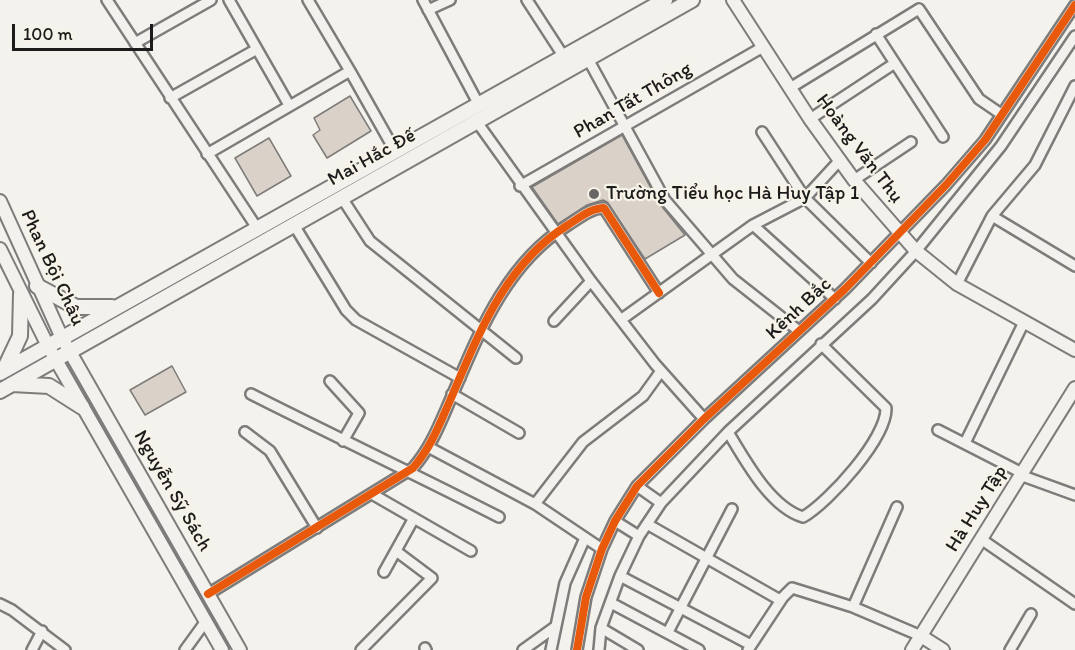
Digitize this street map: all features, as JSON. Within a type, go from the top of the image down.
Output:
[{"type":"main road","name":"Mai Hắc Đế","points":[[6,388],[588,59],[665,0]]},
{"type":"main road","name":"Mai Hắc Đế","points":[[2,372],[564,57],[692,0]]},
{"type":"main road","name":"Hoàng Văn Thụ","points":[[733,0],[810,119],[854,180],[900,235],[957,284],[1075,350]]},
{"type":"main road","name":"Phan Bội Châu","points":[[0,201],[37,286],[70,351]]},
{"type":"main road","name":"Phan Bội Châu","points":[[0,249],[56,359]]},
{"type":"main road","points":[[37,286],[76,307],[117,307]]},
{"type":"main road","points":[[2,372],[20,336],[21,294]]},
{"type":"main road","name":"Nguyễn Sỹ Sách","points":[[70,351],[240,650]]},
{"type":"main road","name":"Nguyễn Sỹ Sách","points":[[56,359],[222,650]]},
{"type":"main road","points":[[6,388],[49,386],[82,407]]},
{"type":"main road","name":"Hà Huy Tập","points":[[912,650],[1075,388]]},
{"type":"main road","points":[[123,479],[138,471]]},
{"type":"main road","points":[[173,565],[186,555]]},
{"type":"main road","points":[[921,636],[943,650]]},
{"type":"street","points":[[107,0],[256,228]]},
{"type":"street","points":[[135,43],[211,0]]},
{"type":"street","points":[[229,0],[289,105]]},
{"type":"street","points":[[308,0],[396,151]]},
{"type":"street","points":[[423,0],[479,105]]},
{"type":"street","points":[[428,10],[450,0]]},
{"type":"street","points":[[527,0],[564,57]]},
{"type":"street","name":"Kênh Bắc","points":[[577,650],[586,597],[602,549],[615,521],[637,486],[704,419],[835,299],[900,235],[985,140],[1074,7]]},
{"type":"street","points":[[790,88],[915,9],[920,10],[980,99],[1001,114]]},
{"type":"street","points":[[876,34],[943,136]]},
{"type":"street","name":"Kênh Bắc","points":[[599,650],[601,627],[620,576],[639,536],[661,503],[728,432],[872,299],[916,251],[1001,146],[1075,36]]},
{"type":"street","name":"Phan Tất Thông","points":[[520,186],[626,128],[764,47]]},
{"type":"street","points":[[170,98],[257,49]]},
{"type":"street","points":[[588,59],[665,200],[733,279],[800,331]]},
{"type":"street","points":[[810,119],[895,63]]},
{"type":"street","points":[[207,154],[350,71]]},
{"type":"street","points":[[957,284],[992,216],[1035,165],[1071,104],[1075,86]]},
{"type":"street","points":[[477,122],[520,186],[591,281],[661,371],[704,419]]},
{"type":"street","points":[[762,132],[805,198],[871,263]]},
{"type":"street","points":[[854,180],[911,142]]},
{"type":"street","points":[[622,319],[753,225],[805,198],[840,159]]},
{"type":"street","points":[[342,198],[370,241],[516,358]]},
{"type":"street","points":[[208,594],[410,470],[430,448],[481,329],[502,289],[556,232],[591,211],[604,208],[659,293]]},
{"type":"street","points":[[992,216],[1075,266]]},
{"type":"street","points":[[294,225],[343,305],[356,320],[460,378]]},
{"type":"street","points":[[753,225],[835,299]]},
{"type":"street","points":[[554,321],[591,281]]},
{"type":"street","points":[[965,443],[1024,322]]},
{"type":"street","points":[[728,432],[753,474],[791,513],[803,517],[847,480],[875,438],[886,416],[886,408],[821,344]]},
{"type":"street","points":[[535,504],[583,442],[643,396],[661,371]]},
{"type":"street","points":[[330,381],[359,413],[343,441]]},
{"type":"street","points":[[251,394],[343,441],[410,470],[500,517]]},
{"type":"street","points":[[452,394],[519,433]]},
{"type":"street","points":[[938,430],[1021,474],[1075,495]]},
{"type":"street","points":[[245,432],[270,451],[317,528]]},
{"type":"street","points":[[430,448],[535,504],[602,549]]},
{"type":"street","points":[[637,486],[661,503]]},
{"type":"street","points":[[372,494],[471,551]]},
{"type":"street","points":[[853,607],[897,507]]},
{"type":"street","points":[[668,632],[732,509]]},
{"type":"street","points":[[384,572],[414,518]]},
{"type":"street","points":[[615,521],[639,536]]},
{"type":"street","points":[[647,524],[780,600]]},
{"type":"street","points":[[551,650],[565,583],[585,538]]},
{"type":"street","points":[[981,540],[1075,604]]},
{"type":"street","points":[[361,650],[432,578],[396,551]]},
{"type":"street","points":[[620,576],[749,648],[780,600],[792,588],[801,588],[853,607],[921,636]]},
{"type":"street","points":[[611,603],[699,650]]},
{"type":"street","points":[[0,604],[12,609],[65,650]]},
{"type":"street","points":[[1010,650],[1031,614]]},
{"type":"street","points":[[185,650],[206,621]]},
{"type":"street","points":[[522,650],[555,627]]},
{"type":"street","points":[[601,627],[638,650]]},
{"type":"street","points":[[32,650],[42,631]]},
{"type":"building","points":[[350,96],[371,131],[327,158],[313,135],[320,130],[314,118]]},
{"type":"building","name":"Trường Tiểu học Hà Huy Tập 1","points":[[622,135],[659,203],[685,235],[645,259],[607,202],[603,200],[587,205],[558,224],[532,187]]},
{"type":"building","points":[[269,138],[291,176],[257,196],[235,158]]},
{"type":"building","points":[[172,366],[186,392],[145,415],[130,390]]},
{"type":"cycle path","points":[[577,650],[586,597],[602,549],[615,521],[637,486],[704,419],[845,289],[946,185],[985,140],[1075,5]]},
{"type":"cycle path","points":[[208,594],[413,468],[435,434],[484,324],[511,279],[546,241],[568,225],[590,212],[604,208],[659,293]]},
{"type":"place","name":"Trường Tiểu học Hà Huy Tập 1","points":[[594,194]]}]
